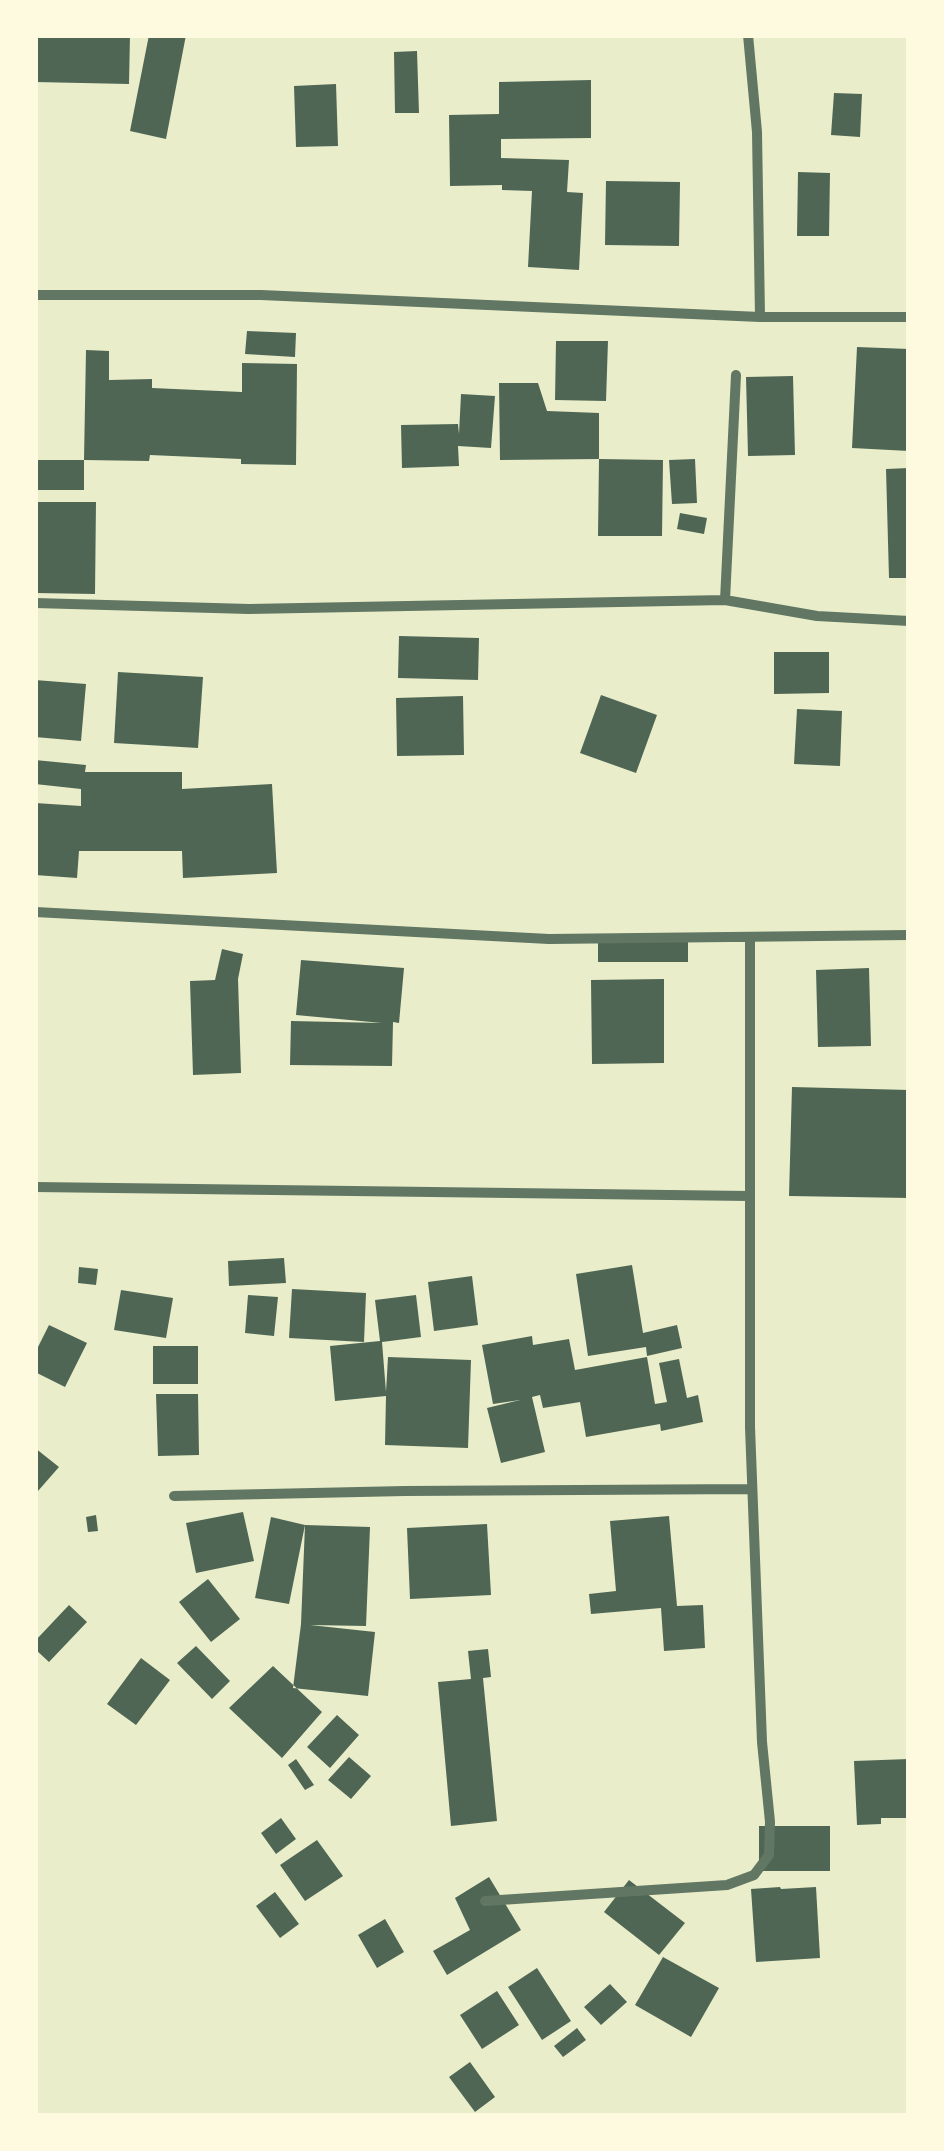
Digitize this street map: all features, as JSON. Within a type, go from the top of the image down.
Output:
[{"type":"street","points":[[748,35],[757,132],[760,317]]},
{"type":"street","points":[[35,295],[260,295],[760,317],[909,318]]},
{"type":"street","points":[[725,600],[736,375]]},
{"type":"street","points":[[35,604],[248,609],[725,600],[816,616],[909,622]]},
{"type":"street","points":[[35,912],[549,939],[909,935]]},
{"type":"street","points":[[485,1902],[727,1885],[754,1876],[768,1855],[770,1822],[761,1725],[752,1489],[750,937]]},
{"type":"street","points":[[35,1187],[749,1196]]},
{"type":"street","points":[[174,1496],[405,1490],[752,1489]]},
{"type":"building","points":[[35,35],[130,35],[129,84],[35,82]]},
{"type":"building","points":[[149,35],[186,35],[166,139],[130,131]]},
{"type":"building","points":[[417,51],[419,113],[395,113],[394,52]]},
{"type":"building","points":[[591,80],[591,138],[501,139],[501,158],[569,160],[567,192],[583,193],[579,270],[528,267],[532,191],[502,190],[502,185],[450,186],[449,115],[499,114],[499,82]]},
{"type":"building","points":[[336,84],[338,146],[296,147],[294,86]]},
{"type":"building","points":[[834,93],[862,94],[860,137],[831,135]]},
{"type":"building","points":[[798,172],[830,173],[829,236],[797,236]]},
{"type":"building","points":[[606,181],[680,182],[679,246],[605,245]]},
{"type":"building","points":[[247,331],[296,333],[295,357],[245,354]]},
{"type":"building","points":[[556,341],[608,341],[606,401],[555,400]]},
{"type":"building","points":[[857,347],[909,349],[909,451],[852,448]]},
{"type":"building","points":[[86,350],[109,351],[109,380],[152,379],[152,388],[242,392],[242,363],[297,364],[296,465],[150,455],[149,461],[84,460]]},
{"type":"building","points":[[793,376],[795,455],[748,456],[746,377]]},
{"type":"building","points":[[499,383],[538,383],[547,411],[599,413],[599,459],[500,460]]},
{"type":"building","points":[[461,394],[495,396],[491,448],[458,446],[459,466],[402,468],[401,425],[458,424],[459,434]]},
{"type":"building","points":[[599,459],[663,460],[662,536],[598,536]]},
{"type":"building","points":[[695,459],[697,503],[672,504],[669,460]]},
{"type":"building","points":[[37,460],[84,460],[84,490],[37,490]]},
{"type":"building","points":[[909,468],[909,578],[889,578],[886,469]]},
{"type":"building","points":[[35,502],[96,502],[95,594],[35,593]]},
{"type":"building","points":[[680,513],[707,518],[704,534],[677,529]]},
{"type":"building","points":[[399,636],[479,638],[478,680],[398,678]]},
{"type":"building","points":[[774,652],[829,652],[829,693],[774,694]]},
{"type":"building","points":[[118,672],[203,677],[198,748],[114,743]]},
{"type":"building","points":[[35,680],[86,684],[81,741],[35,737]]},
{"type":"building","points":[[601,695],[657,715],[636,773],[580,753]]},
{"type":"building","points":[[463,696],[464,755],[397,756],[396,698]]},
{"type":"building","points":[[797,709],[842,711],[840,766],[794,764]]},
{"type":"building","points":[[35,760],[86,765],[85,772],[182,772],[182,789],[272,784],[277,873],[183,878],[182,851],[79,851],[77,878],[35,875],[35,803],[81,806],[81,789],[35,784]]},
{"type":"building","points":[[598,939],[688,940],[688,962],[598,962]]},
{"type":"building","points":[[222,949],[243,954],[238,979],[241,1073],[193,1075],[190,981],[215,980]]},
{"type":"building","points":[[301,960],[404,968],[399,1023],[393,1022],[392,1066],[290,1065],[291,1021],[382,1023],[296,1015]]},
{"type":"building","points":[[869,968],[871,1046],[818,1047],[816,970]]},
{"type":"building","points":[[664,979],[664,1063],[592,1064],[591,980]]},
{"type":"building","points":[[792,1087],[909,1090],[909,1198],[789,1196]]},
{"type":"building","points":[[284,1258],[286,1283],[229,1286],[228,1261]]},
{"type":"building","points":[[632,1265],[643,1333],[677,1325],[682,1348],[647,1356],[646,1347],[588,1356],[576,1274]]},
{"type":"building","points":[[79,1267],[98,1269],[96,1285],[78,1283]]},
{"type":"building","points":[[472,1276],[478,1325],[434,1331],[428,1282]]},
{"type":"building","points":[[292,1289],[366,1293],[364,1342],[289,1338]]},
{"type":"building","points":[[121,1290],[173,1298],[166,1338],[114,1330]]},
{"type":"building","points":[[248,1295],[278,1297],[274,1336],[245,1333]]},
{"type":"building","points":[[416,1295],[421,1337],[382,1342],[386,1392],[388,1357],[471,1360],[468,1448],[385,1445],[386,1396],[335,1401],[330,1346],[380,1341],[375,1300]]},
{"type":"building","points":[[49,1325],[87,1343],[65,1387],[35,1372],[35,1353]]},
{"type":"building","points":[[532,1336],[533,1345],[569,1339],[575,1370],[647,1357],[655,1404],[667,1402],[659,1363],[679,1359],[687,1398],[698,1395],[703,1422],[661,1431],[660,1424],[586,1437],[580,1402],[543,1408],[540,1395],[532,1397],[545,1452],[501,1463],[487,1408],[520,1400],[493,1404],[482,1345]]},
{"type":"building","points":[[153,1346],[198,1346],[198,1384],[153,1384]]},
{"type":"building","points":[[156,1394],[198,1394],[199,1455],[158,1456]]},
{"type":"building","points":[[35,1448],[59,1467],[38,1491],[35,1488]]},
{"type":"building","points":[[243,1512],[254,1561],[196,1573],[186,1523]]},
{"type":"building","points":[[96,1515],[98,1531],[88,1532],[86,1517]]},
{"type":"building","points":[[669,1516],[677,1606],[703,1605],[705,1648],[664,1651],[661,1608],[591,1614],[589,1594],[616,1591],[610,1521]]},
{"type":"building","points":[[271,1517],[305,1525],[289,1604],[255,1598]]},
{"type":"building","points":[[487,1524],[491,1595],[410,1599],[407,1528]]},
{"type":"building","points":[[305,1525],[370,1527],[366,1626],[310,1625],[375,1632],[368,1696],[293,1688],[301,1624]]},
{"type":"building","points":[[208,1579],[240,1619],[211,1642],[179,1602]]},
{"type":"building","points":[[69,1605],[87,1622],[49,1662],[35,1649],[35,1641]]},
{"type":"building","points":[[196,1646],[230,1681],[212,1699],[177,1663]]},
{"type":"building","points":[[488,1649],[491,1677],[483,1678],[497,1821],[451,1826],[438,1682],[471,1679],[468,1651]]},
{"type":"building","points":[[141,1658],[170,1680],[136,1725],[107,1704]]},
{"type":"building","points":[[273,1666],[322,1712],[282,1758],[229,1708]]},
{"type":"building","points":[[337,1715],[359,1735],[330,1768],[307,1747]]},
{"type":"building","points":[[349,1757],[371,1776],[351,1799],[328,1780]]},
{"type":"building","points":[[296,1759],[314,1785],[305,1790],[288,1765]]},
{"type":"building","points":[[909,1759],[909,1818],[881,1818],[881,1824],[857,1825],[854,1761]]},
{"type":"building","points":[[281,1818],[296,1839],[276,1854],[261,1833]]},
{"type":"building","points":[[759,1826],[830,1826],[830,1871],[759,1871]]},
{"type":"building","points":[[317,1840],[343,1876],[305,1901],[280,1865]]},
{"type":"building","points":[[489,1877],[521,1930],[447,1975],[433,1951],[470,1930],[455,1898]]},
{"type":"building","points":[[629,1880],[685,1923],[659,1955],[604,1912]]},
{"type":"building","points":[[816,1887],[820,1958],[756,1962],[751,1889]]},
{"type":"building","points":[[275,1892],[299,1924],[280,1938],[256,1906]]},
{"type":"building","points":[[385,1919],[404,1952],[377,1968],[358,1935]]},
{"type":"building","points":[[663,1957],[719,1988],[691,2037],[635,2005]]},
{"type":"building","points":[[537,1968],[571,2021],[542,2040],[508,1987]]},
{"type":"building","points":[[610,1984],[627,2002],[601,2025],[584,2007]]},
{"type":"building","points":[[497,1991],[519,2025],[482,2049],[460,2015]]},
{"type":"building","points":[[577,2028],[586,2040],[563,2057],[554,2046]]},
{"type":"building","points":[[470,2062],[495,2097],[475,2112],[449,2077]]}]
